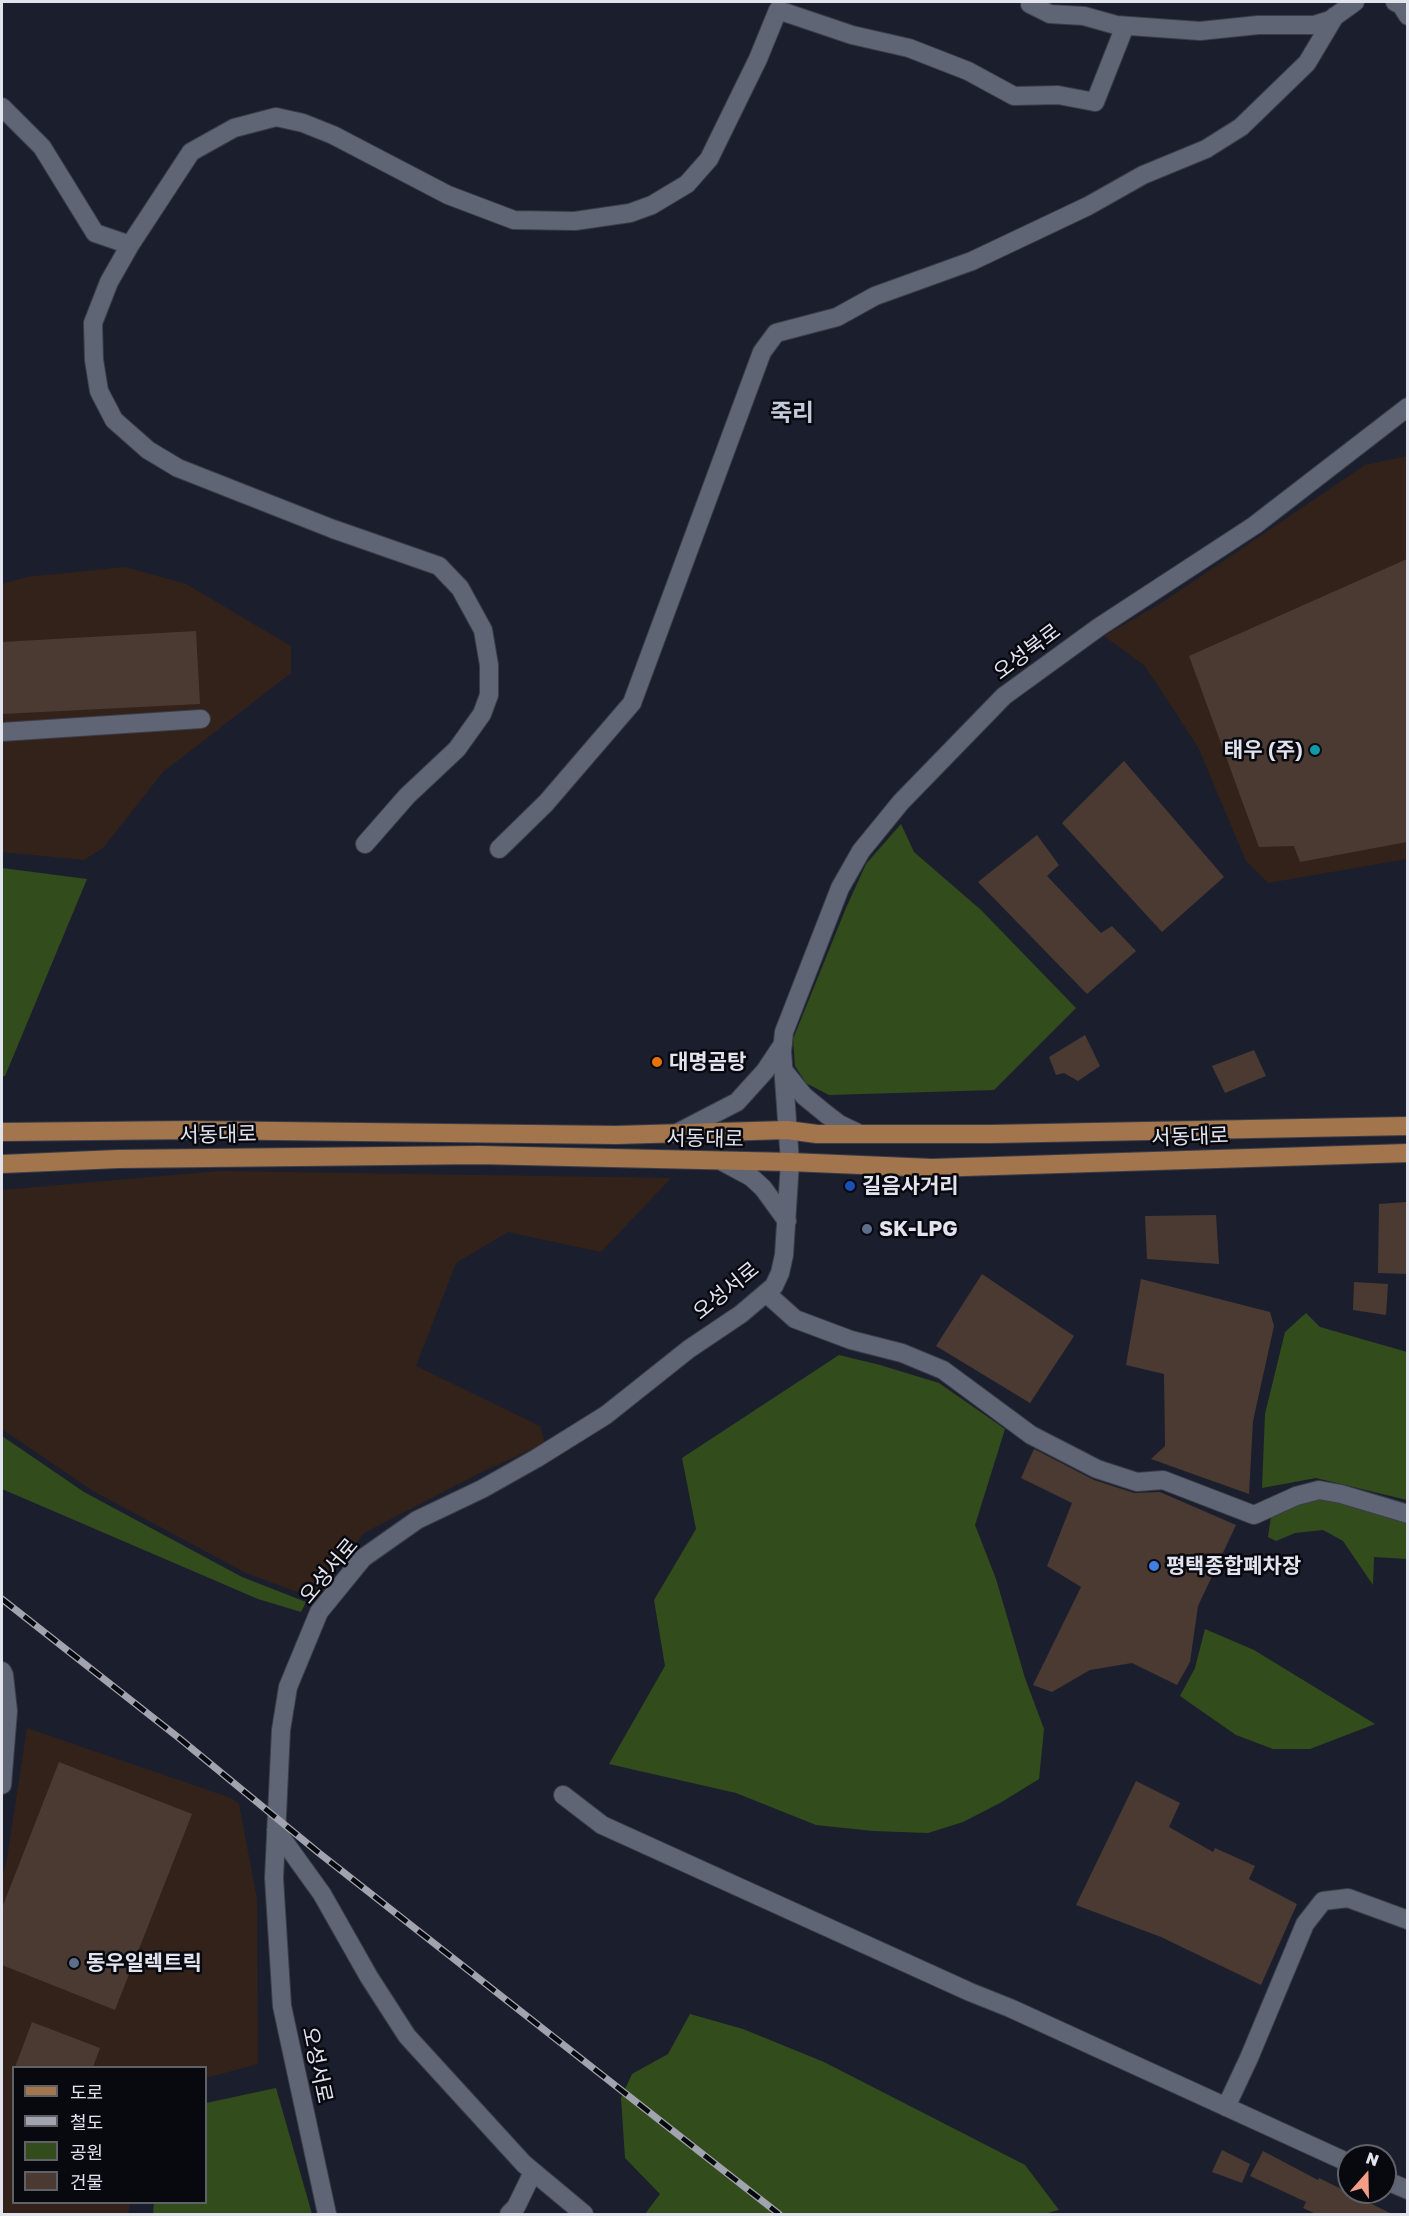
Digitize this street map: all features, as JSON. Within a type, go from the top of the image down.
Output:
[{"type":"main road","name":"서동대로","points":[[2,1132],[190,1130],[616,1135],[788,1130],[817,1134],[991,1134],[1407,1126]]},
{"type":"main road","name":"서동대로","points":[[2,1164],[118,1159],[467,1155],[789,1162],[932,1168],[1407,1153]]},
{"type":"street","points":[[1030,2],[1050,14],[1084,16],[1125,26],[1200,31],[1258,25],[1314,25],[1335,16],[1355,2]]},
{"type":"street","points":[[1395,2],[1401,5],[1407,16]]},
{"type":"street","points":[[365,844],[407,796],[457,749],[482,714],[489,695],[489,665],[483,630],[460,588],[439,566],[333,529],[178,468],[148,450],[114,420],[99,391],[94,360],[93,323],[109,282],[190,152],[234,128],[276,117],[303,123],[333,135],[448,195],[514,220],[575,221],[630,213],[652,205],[687,184],[709,159],[758,59],[778,10],[852,35],[909,48],[968,71],[1014,96],[1058,95],[1095,102],[1125,26]]},
{"type":"street","points":[[499,849],[546,803],[632,703],[762,352],[776,333],[837,317],[875,296],[972,261],[1088,206],[1143,175],[1206,149],[1241,127],[1307,63],[1335,16]]},
{"type":"street","points":[[2,107],[42,147],[95,232],[130,245]]},
{"type":"street","name":"오성북로","points":[[784,1037],[840,888],[861,851],[901,802],[1004,696],[1099,627],[1255,525],[1407,407]]},
{"type":"street","points":[[2,732],[201,719]]},
{"type":"street","points":[[677,1133],[737,1102],[765,1071],[784,1037]]},
{"type":"street","name":"오성서로","points":[[327,2214],[282,2006],[274,1878],[281,1730],[288,1687],[319,1612],[363,1558],[417,1520],[482,1489],[606,1415],[688,1349],[741,1314],[774,1286],[780,1273],[787,1221],[789,1162],[784,1037]]},
{"type":"street","points":[[784,1071],[804,1096],[818,1108],[839,1124],[860,1134]]},
{"type":"street","points":[[723,1162],[757,1182],[787,1221]]},
{"type":"street","points":[[766,1293],[795,1319],[851,1340],[902,1353],[942,1370],[1031,1435],[1097,1469],[1137,1482],[1163,1480],[1254,1515],[1296,1496],[1319,1490],[1341,1494],[1407,1514]]},
{"type":"street","points":[[2,1671],[9,1711],[2,1785]]},
{"type":"street","points":[[563,1795],[602,1825],[1337,2158]]},
{"type":"street","points":[[276,1830],[322,1894],[369,1977],[407,2036],[533,2172],[584,2214]]},
{"type":"street","points":[[1226,2107],[1250,2058],[1305,1924],[1323,1900],[1348,1898],[1407,1920]]},
{"type":"street","points":[[509,2214],[516,2207],[533,2172]]},
{"type":"shaded area","name":"태우 (주)","points":[[1407,456],[1407,859],[1268,883],[1246,861],[1198,747],[1145,666],[1104,636],[1163,602],[1365,465]]},
{"type":"shaded area","points":[[125,567],[186,584],[291,646],[291,673],[163,772],[103,848],[84,860],[2,852],[2,584],[27,577]]},
{"type":"shaded area","points":[[220,1171],[671,1178],[601,1252],[508,1232],[456,1263],[416,1366],[540,1426],[545,1443],[482,1472],[364,1533],[313,1598],[246,1573],[93,1491],[2,1429],[2,1190]]},
{"type":"shaded area","points":[[27,1728],[231,1798],[239,1804],[257,1899],[258,2064],[207,2078],[207,2066],[12,2066],[12,2204],[130,2204],[128,2214],[2,2214],[2,1878],[7,1859]]},
{"type":"green space","points":[[901,824],[914,852],[981,910],[1076,1008],[994,1090],[829,1095],[806,1083],[795,1066],[793,1039],[846,908],[866,864]]},
{"type":"green space","points":[[2,868],[87,879],[5,1076],[2,1076]]},
{"type":"green space","points":[[1306,1313],[1320,1327],[1407,1352],[1407,1500],[1316,1478],[1262,1488],[1265,1414],[1285,1332]]},
{"type":"green space","points":[[839,1355],[939,1383],[1005,1429],[975,1525],[996,1579],[1025,1678],[1044,1729],[1039,1779],[963,1822],[928,1833],[873,1831],[816,1825],[736,1793],[609,1764],[665,1666],[654,1600],[696,1529],[682,1458]]},
{"type":"green space","points":[[2,1436],[84,1492],[242,1577],[306,1602],[301,1612],[258,1599],[2,1489]]},
{"type":"green space","points":[[1337,1498],[1407,1518],[1407,1559],[1374,1557],[1373,1585],[1343,1541],[1323,1530],[1295,1533],[1276,1541],[1268,1537],[1271,1516],[1295,1503],[1313,1499]]},
{"type":"green space","points":[[1205,1629],[1254,1650],[1375,1724],[1310,1749],[1273,1749],[1236,1735],[1180,1696],[1195,1668]]},
{"type":"green space","points":[[690,2014],[743,2029],[824,2062],[1025,2165],[1059,2210],[1044,2214],[645,2214],[660,2194],[625,2158],[621,2098],[632,2074],[668,2054]]},
{"type":"green space","points":[[276,2088],[312,2214],[153,2214],[154,2204],[207,2204],[207,2103]]},
{"type":"building","name":"태우 (주)","points":[[1407,559],[1407,842],[1300,862],[1294,846],[1259,847],[1189,656]]},
{"type":"building","points":[[196,631],[200,704],[2,714],[2,642]]},
{"type":"building","points":[[1124,761],[1224,877],[1162,932],[1062,823]]},
{"type":"building","points":[[1037,835],[1059,865],[1047,876],[1101,933],[1112,926],[1136,951],[1087,994],[978,882]]},
{"type":"building","points":[[1085,1035],[1100,1066],[1078,1081],[1064,1073],[1056,1075],[1049,1057]]},
{"type":"building","points":[[1254,1050],[1266,1076],[1225,1093],[1212,1066]]},
{"type":"building","points":[[1406,1202],[1407,1274],[1378,1273],[1379,1204]]},
{"type":"building","points":[[1216,1215],[1219,1264],[1147,1259],[1145,1216]]},
{"type":"building","points":[[982,1274],[1074,1336],[1030,1403],[936,1346]]},
{"type":"building","points":[[1141,1279],[1270,1312],[1274,1326],[1253,1421],[1249,1494],[1151,1459],[1165,1446],[1164,1374],[1126,1365]]},
{"type":"building","points":[[1354,1282],[1388,1284],[1386,1315],[1353,1310]]},
{"type":"building","name":"평택종합폐차장","points":[[1034,1449],[1094,1480],[1134,1493],[1160,1492],[1236,1525],[1198,1606],[1190,1662],[1177,1685],[1132,1663],[1090,1670],[1052,1692],[1033,1685],[1081,1587],[1047,1566],[1072,1503],[1021,1478]]},
{"type":"building","points":[[59,1762],[192,1814],[115,2010],[2,1965],[2,1908]]},
{"type":"building","points":[[1136,1781],[1180,1803],[1169,1827],[1213,1852],[1215,1848],[1255,1866],[1249,1879],[1297,1904],[1261,1985],[1161,1937],[1076,1905]]},
{"type":"building","points":[[32,2022],[100,2048],[93,2066],[15,2066]]},
{"type":"building","points":[[1222,2150],[1250,2164],[1242,2183],[1212,2172]]},
{"type":"building","points":[[1263,2151],[1318,2180],[1319,2178],[1337,2187],[1337,2204],[1372,2204],[1392,2214],[1316,2214],[1303,2208],[1306,2202],[1250,2176]]},
{"type":"railway","points":[[2,1599],[179,1738],[319,1853],[779,2214]]},
{"type":"place","name":"태우 (주)","points":[[1315,750]]},
{"type":"place","name":"대명곰탕","points":[[657,1062]]},
{"type":"place","name":"길음사거리","points":[[850,1186]]},
{"type":"place","name":"SK-LPG","points":[[867,1229]]},
{"type":"place","name":"평택종합폐차장","points":[[1154,1566]]},
{"type":"place","name":"동우일렉트릭","points":[[74,1963]]},
{"type":"district","name":"죽리","points":[[792,413]]}]
